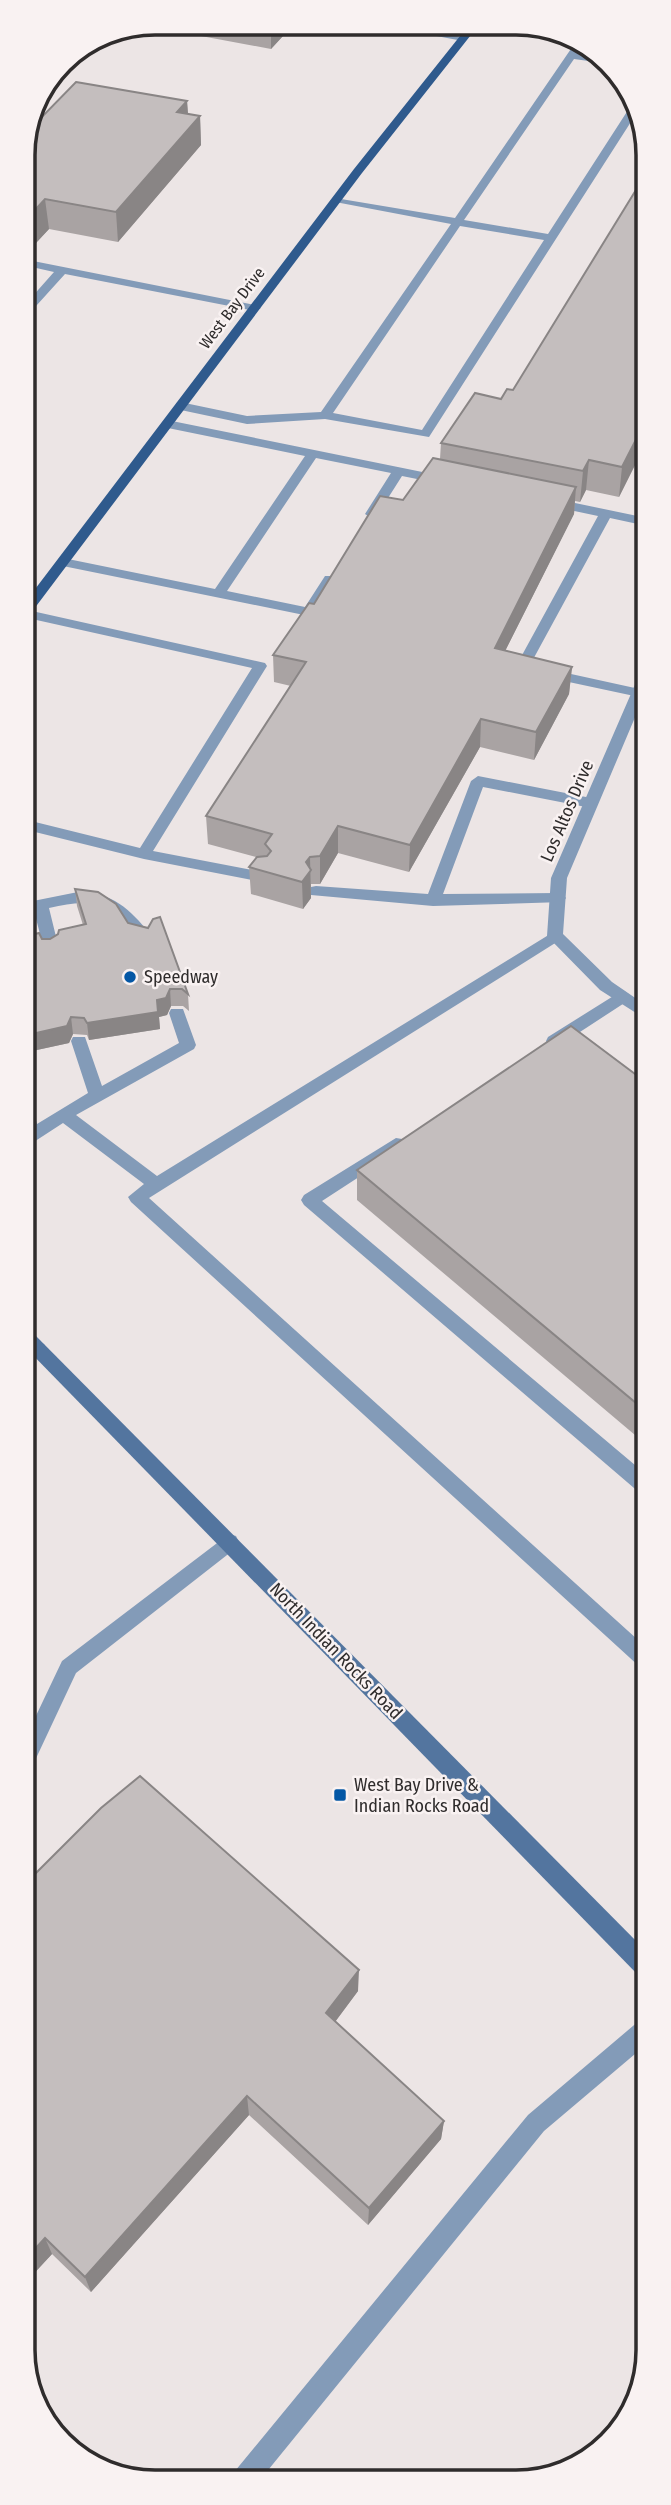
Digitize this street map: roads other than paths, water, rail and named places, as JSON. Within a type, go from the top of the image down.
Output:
[{"type":"main road","name":"West Bay Drive","points":[[35,598],[335,201],[466,35]]},
{"type":"street","points":[[445,35],[463,38]]},
{"type":"street","points":[[325,415],[576,51]]},
{"type":"street","points":[[572,56],[587,59]]},
{"type":"street","points":[[180,406],[247,420],[325,415],[425,434],[629,116]]},
{"type":"street","points":[[335,201],[551,238]]},
{"type":"street","points":[[35,264],[255,308]]},
{"type":"street","points":[[35,300],[62,270]]},
{"type":"street","points":[[167,424],[450,481]]},
{"type":"street","points":[[218,594],[313,453]]},
{"type":"street","points":[[361,530],[399,471]]},
{"type":"street","points":[[541,500],[636,520]]},
{"type":"street","points":[[606,513],[522,668],[636,692]]},
{"type":"street","points":[[63,562],[309,612],[339,565]]},
{"type":"street","points":[[35,616],[260,666],[144,853]]},
{"type":"street","name":"Los Altos Drive","points":[[555,936],[559,878],[636,700]]},
{"type":"street","points":[[433,901],[478,781],[591,803]]},
{"type":"street","points":[[35,827],[262,877]]},
{"type":"street","points":[[316,891],[378,899],[433,901],[558,898]]},
{"type":"street","points":[[35,905],[87,895],[111,901],[128,914],[145,938]]},
{"type":"street","points":[[40,904],[51,949]]},
{"type":"street","points":[[636,1006],[606,986],[555,936],[137,1197],[636,1651]]},
{"type":"street","points":[[541,1049],[622,996]]},
{"type":"street","points":[[35,1135],[96,1094],[160,1063],[188,1045],[177,1013]]},
{"type":"street","points":[[79,1041],[96,1094]]},
{"type":"street","points":[[64,1115],[157,1185]]},
{"type":"street","points":[[414,1132],[310,1200],[636,1478]]},
{"type":"street","name":"North Indian Rocks Road","points":[[35,1354],[229,1542],[636,1957]]},
{"type":"street","points":[[35,1739],[69,1667],[229,1542]]},
{"type":"street","points":[[252,2470],[536,2123],[636,2038]]},
{"type":"place","name":"Speedway","points":[[130,977]]},
{"type":"place","name":"West Bay Drive & Indian Rocks Road","points":[[340,1795]]}]
